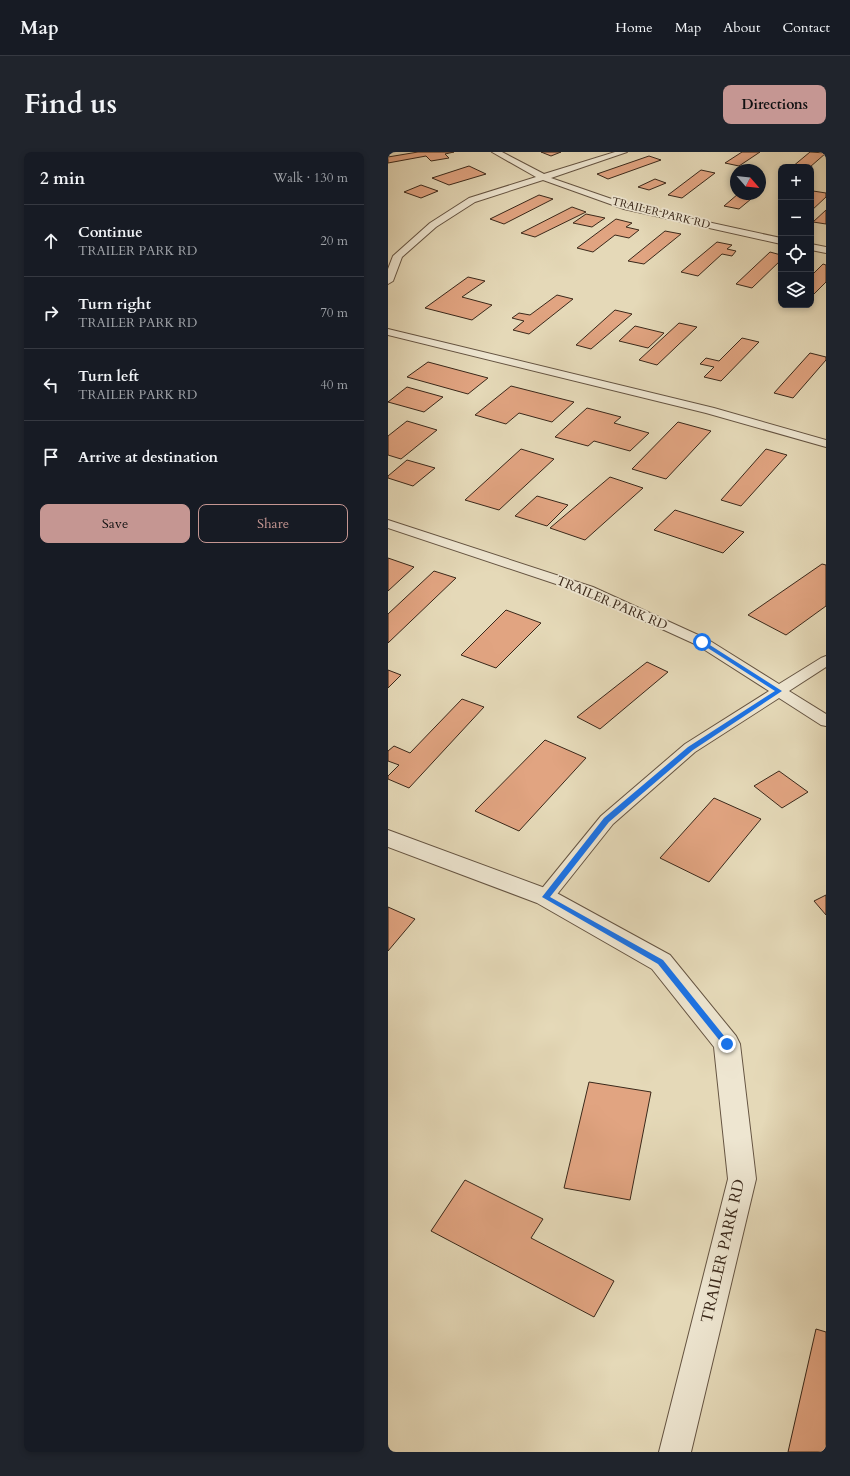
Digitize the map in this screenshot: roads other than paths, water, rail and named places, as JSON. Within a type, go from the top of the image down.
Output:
[{"type":"street","name":"TRAILER PARK RD","points":[[388,838],[545,897],[661,962],[727,1044],[742,1179],[675,1452]]},
{"type":"lane","name":"TRAILER PARK RD","points":[[496,152],[544,178],[626,207],[778,240]]},
{"type":"lane","points":[[388,281],[398,256],[433,225],[472,200],[623,152]]},
{"type":"lane","points":[[814,248],[826,250]]},
{"type":"lane","points":[[388,332],[710,410],[826,444]]},
{"type":"lane","name":"TRAILER PARK RD","points":[[388,524],[588,590],[702,642],[826,721]]},
{"type":"lane","points":[[545,897],[607,820],[690,748],[826,661]]}]
